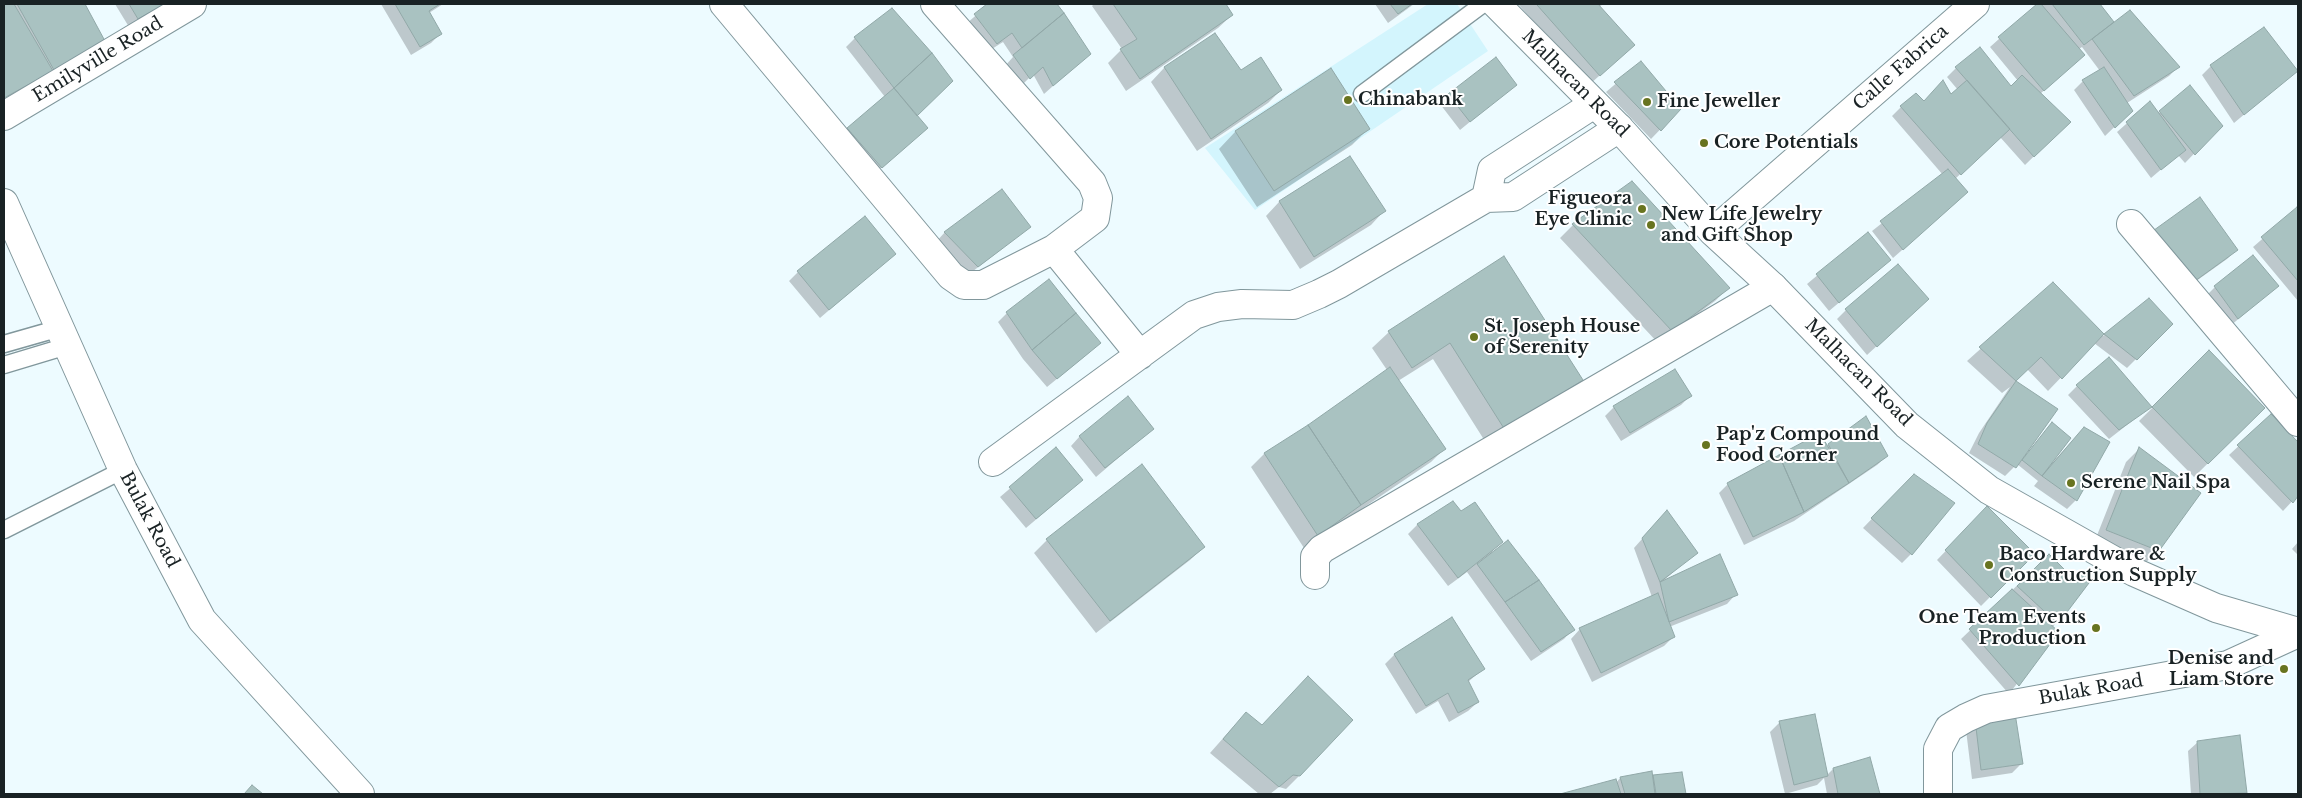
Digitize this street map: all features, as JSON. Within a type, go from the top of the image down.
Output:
[{"type":"street","name":"Emilyville Road","points":[[4,116],[192,4]]},
{"type":"street","points":[[724,4],[951,276],[964,285],[983,285],[1054,249],[1095,218],[1098,198],[1092,183],[936,4]]},
{"type":"street","name":"Malhacan Road","points":[[1496,4],[1619,128],[1713,232],[1773,288],[1907,425],[1989,490],[2134,572],[2216,608],[2298,632]]},
{"type":"street","name":"Calle Fabrica","points":[[1713,232],[1975,4]]},
{"type":"street","points":[[1486,198],[1492,170],[1594,104]]},
{"type":"street","points":[[993,462],[1194,315],[1218,307],[1242,304],[1293,305],[1326,290],[1486,198],[1513,197],[1619,128]]},
{"type":"street","name":"Bulak Road","points":[[4,203],[123,470],[202,620],[360,794]]},
{"type":"street","points":[[2131,224],[2298,422]]},
{"type":"street","points":[[1054,249],[1140,355]]},
{"type":"street","points":[[1315,575],[1315,557],[1322,549],[1773,288]]},
{"type":"street","name":"Bulak Road","points":[[1938,794],[1938,749],[1949,728],[1966,718],[1986,709],[2228,665],[2298,632]]},
{"type":"lane","points":[[1362,94],[1483,4]]},
{"type":"lane","points":[[4,344],[64,337]]},
{"type":"lane","points":[[4,365],[64,337]]},
{"type":"lane","points":[[4,530],[123,470]]},
{"type":"shaded area","name":"Chinabank","points":[[1428,4],[1457,4],[1488,51],[1255,210],[1205,148]]},
{"type":"building","points":[[4,4],[14,4],[53,71],[4,98]]},
{"type":"building","points":[[17,4],[85,4],[105,41],[54,70]]},
{"type":"building","points":[[129,4],[165,4],[138,19]]},
{"type":"building","points":[[395,4],[440,4],[429,11],[442,34],[420,47]]},
{"type":"building","points":[[987,4],[1057,4],[1064,13],[1022,48],[1012,33],[997,44],[974,14]]},
{"type":"building","points":[[1113,4],[1226,4],[1233,15],[1140,79],[1120,49],[1137,39]]},
{"type":"building","points":[[1390,4],[1412,4],[1398,14]]},
{"type":"building","points":[[1598,4],[1635,45],[1600,76],[1537,5]]},
{"type":"building","points":[[2037,4],[2041,4],[2085,55],[2044,91],[1998,37]]},
{"type":"building","points":[[2052,4],[2100,4],[2114,22],[2084,45]]},
{"type":"building","points":[[892,8],[932,53],[894,88],[854,37]]},
{"type":"building","points":[[2130,10],[2180,67],[2134,96],[2092,39]]},
{"type":"building","points":[[1064,13],[1091,54],[1053,86],[1043,67],[1030,79],[1013,55]]},
{"type":"building","points":[[2264,27],[2298,71],[2244,115],[2210,65]]},
{"type":"building","points":[[1215,33],[1241,70],[1261,57],[1282,90],[1211,139],[1164,67]]},
{"type":"building","points":[[1980,47],[2011,86],[2022,75],[2071,122],[2034,157],[1955,67]]},
{"type":"building","points":[[932,53],[953,81],[917,116],[894,88]]},
{"type":"building","points":[[1496,57],[1517,85],[1470,122],[1448,94]]},
{"type":"building","points":[[1641,61],[1681,109],[1661,131],[1614,82]]},
{"type":"building","points":[[2104,67],[2133,111],[2115,128],[2082,80]]},
{"type":"building","points":[[1331,68],[1370,129],[1274,191],[1235,131]]},
{"type":"building","points":[[1943,80],[1951,94],[1967,80],[2010,129],[1961,175],[1900,106],[1916,93],[1924,101]]},
{"type":"building","points":[[2190,85],[2223,126],[2195,155],[2159,111]]},
{"type":"building","points":[[894,88],[928,128],[882,168],[847,128]]},
{"type":"building","points":[[2150,101],[2186,150],[2161,170],[2126,122]]},
{"type":"building","points":[[1350,156],[1386,211],[1314,257],[1279,201]]},
{"type":"building","points":[[1948,169],[1968,192],[1903,250],[1880,221]]},
{"type":"building","points":[[1632,181],[1730,288],[1672,331],[1572,224]]},
{"type":"building","points":[[1002,189],[1031,227],[978,267],[944,232]]},
{"type":"building","points":[[2200,197],[2238,250],[2188,286],[2150,233]]},
{"type":"building","points":[[2298,208],[2298,281],[2261,237]]},
{"type":"building","points":[[865,216],[896,254],[829,310],[797,271]]},
{"type":"building","points":[[1868,232],[1891,260],[1839,303],[1816,274]]},
{"type":"building","points":[[2253,255],[2279,286],[2238,319],[2214,286]]},
{"type":"building","name":"St. Joseph House of Serenity","points":[[1504,256],[1583,380],[1505,430],[1450,343],[1412,368],[1388,331]]},
{"type":"building","points":[[1898,264],[1929,299],[1877,347],[1845,309]]},
{"type":"building","points":[[1049,279],[1076,313],[1032,350],[1006,312]]},
{"type":"building","points":[[2053,282],[2104,334],[2062,379],[2041,357],[2016,381],[1979,347]]},
{"type":"building","points":[[2149,298],[2173,324],[2137,360],[2104,334]]},
{"type":"building","points":[[1076,313],[1101,343],[1057,379],[1032,350]]},
{"type":"building","points":[[2209,350],[2265,408],[2208,464],[2152,407]]},
{"type":"building","points":[[2109,357],[2152,407],[2119,430],[2076,385]]},
{"type":"building","points":[[1390,367],[1446,449],[1361,505],[1308,425]]},
{"type":"building","points":[[1675,369],[1692,396],[1630,433],[1613,406]]},
{"type":"building","points":[[2016,381],[2058,409],[2016,468],[1978,444],[1987,423]]},
{"type":"building","points":[[1128,396],[1154,429],[1105,468],[1079,436]]},
{"type":"building","points":[[2271,414],[2298,442],[2298,496],[2293,503],[2237,445]]},
{"type":"building","points":[[1866,416],[1888,456],[1849,483],[1828,444]]},
{"type":"building","points":[[2052,422],[2071,438],[2042,476],[2022,460]]},
{"type":"building","points":[[1308,425],[1361,505],[1318,536],[1264,453]]},
{"type":"building","points":[[2084,427],[2110,442],[2077,501],[2042,476]]},
{"type":"building","points":[[1820,433],[1849,483],[1804,512],[1779,455]]},
{"type":"building","points":[[1056,447],[1083,480],[1036,519],[1009,487]]},
{"type":"building","points":[[2139,447],[2201,493],[2159,551],[2106,530]]},
{"type":"building","points":[[1779,455],[1804,512],[1753,537],[1727,483]]},
{"type":"building","points":[[1142,464],[1205,547],[1110,621],[1046,539]]},
{"type":"building","points":[[1914,474],[1955,503],[1912,555],[1871,518]]},
{"type":"building","points":[[1453,501],[1461,511],[1475,502],[1503,542],[1458,578],[1417,524]]},
{"type":"building","points":[[1987,506],[2035,554],[1991,598],[1945,550]]},
{"type":"building","points":[[1667,510],[1698,553],[1660,582],[1642,538]]},
{"type":"building","points":[[1508,540],[1539,580],[1505,602],[1477,564]]},
{"type":"building","points":[[1720,554],[1738,595],[1669,622],[1660,582]]},
{"type":"building","points":[[2049,554],[2073,578],[2081,571],[2092,579],[2058,624],[2017,586]]},
{"type":"building","points":[[1539,580],[1575,630],[1541,652],[1505,602]]},
{"type":"building","points":[[2012,589],[2059,632],[2019,686],[1969,629]]},
{"type":"building","points":[[1658,593],[1675,637],[1601,673],[1579,628]]},
{"type":"building","points":[[1452,617],[1485,669],[1468,680],[1479,702],[1458,713],[1448,693],[1426,706],[1394,654]]},
{"type":"building","points":[[1308,676],[1353,720],[1300,776],[1293,775],[1279,787],[1223,739],[1246,712],[1262,725]]},
{"type":"building","points":[[2015,713],[2023,764],[1981,770],[1975,719]]},
{"type":"building","points":[[1815,714],[1828,776],[1794,785],[1779,721]]},
{"type":"building","points":[[2240,735],[2247,793],[2200,794],[2197,741]]},
{"type":"building","points":[[1870,757],[1880,794],[1838,794],[1833,768]]},
{"type":"building","points":[[1652,771],[1655,794],[1625,794],[1620,777]]},
{"type":"building","points":[[1682,772],[1686,794],[1656,794],[1653,775]]},
{"type":"building","points":[[1616,779],[1621,794],[1560,794]]},
{"type":"building","points":[[252,785],[263,794],[244,794]]},
{"type":"place","name":"Chinabank","points":[[1348,100]]},
{"type":"place","name":"Fine Jeweller","points":[[1647,102]]},
{"type":"place","name":"Core Potentials","points":[[1704,143]]},
{"type":"place","name":"Figueora Eye Clinic","points":[[1642,209]]},
{"type":"place","name":"New Life Jewelry and Gift Shop","points":[[1651,225]]},
{"type":"place","name":"St. Joseph House of Serenity","points":[[1474,337]]},
{"type":"place","name":"Pap'z Compound Food Corner","points":[[1706,445]]},
{"type":"place","name":"Serene Nail Spa","points":[[2071,483]]},
{"type":"place","name":"Baco Hardware & Construction Supply","points":[[1989,565]]},
{"type":"place","name":"One Team Events Production","points":[[2096,628]]},
{"type":"place","name":"Denise and Liam Store","points":[[2284,669]]}]
